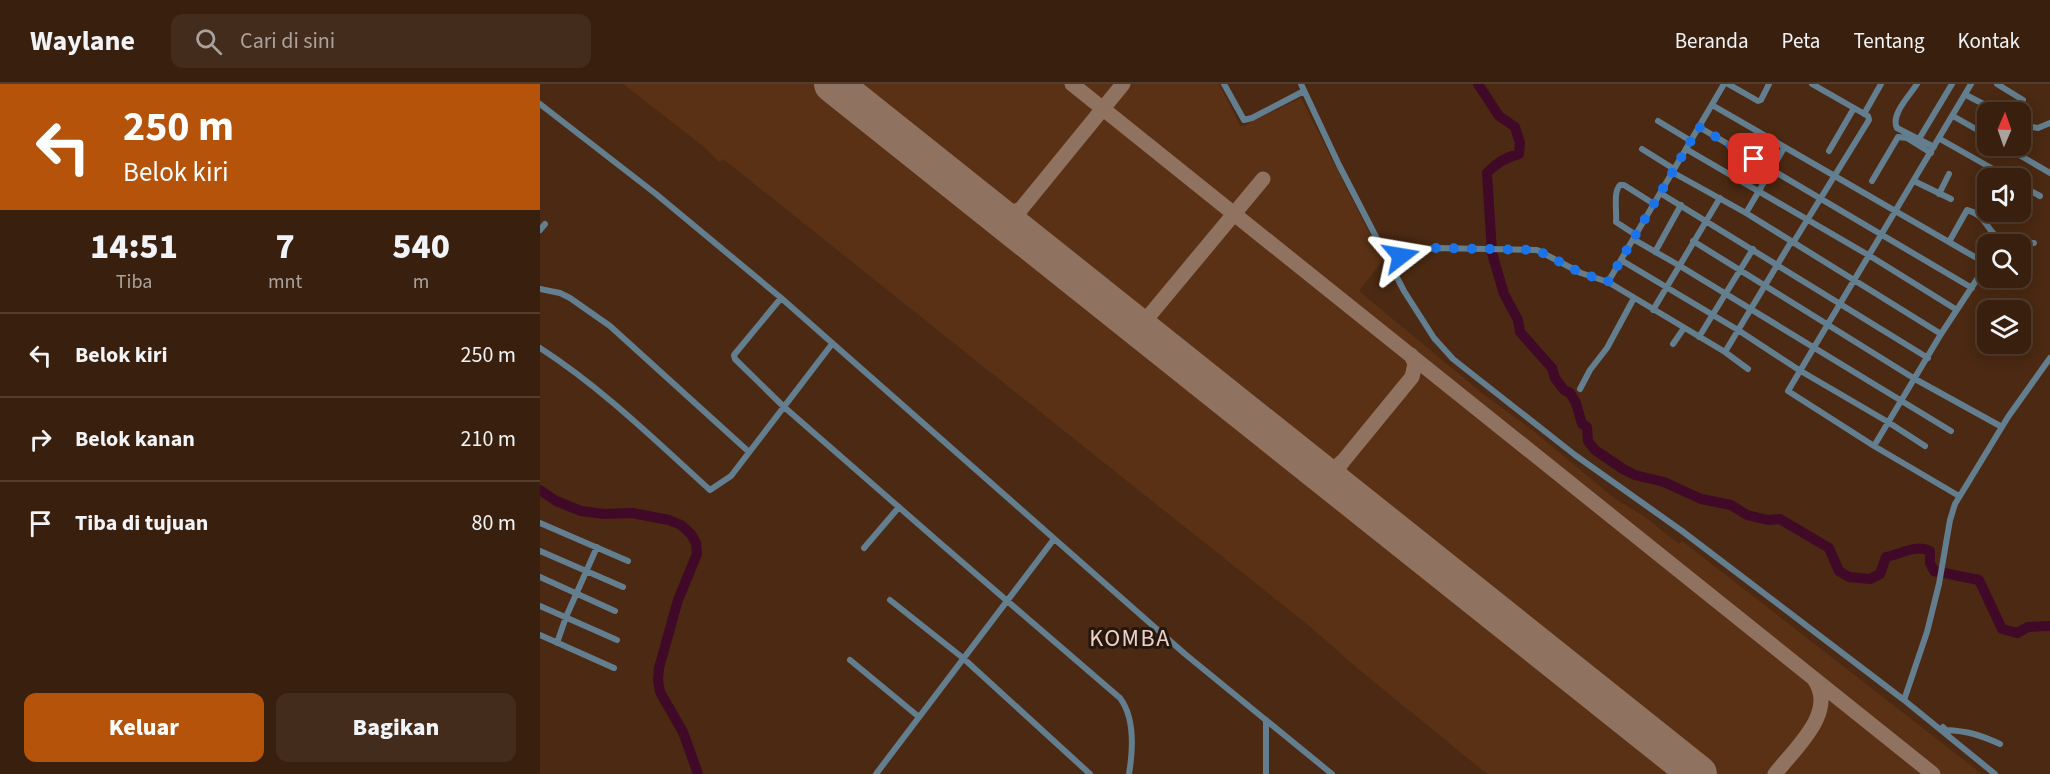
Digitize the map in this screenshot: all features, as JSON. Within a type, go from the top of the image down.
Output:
[{"type":"street","points":[[1224,84],[1244,120],[1252,118],[1302,88],[1368,222],[1414,308],[1434,338],[1453,359],[1575,455],[1673,524],[1946,730],[1967,731],[2000,744]]},
{"type":"street","points":[[1608,282],[1726,84],[1758,101],[1761,100],[1769,84]]},
{"type":"street","points":[[1725,352],[1869,120],[1869,117],[1812,84]]},
{"type":"street","points":[[1864,114],[1881,84]]},
{"type":"street","points":[[1917,84],[1894,122],[1897,128],[1919,139],[1932,150]]},
{"type":"street","points":[[1919,139],[1952,84]]},
{"type":"street","points":[[1959,496],[1788,393],[1799,370],[1896,213],[1971,84]]},
{"type":"street","points":[[1996,84],[2023,100]]},
{"type":"street","points":[[1966,95],[1980,102]]},
{"type":"street","points":[[540,104],[656,194],[781,298],[1185,654],[1332,774]]},
{"type":"street","points":[[1712,105],[1977,258]]},
{"type":"street","points":[[1828,151],[1854,108]]},
{"type":"street","points":[[1953,116],[1977,130]]},
{"type":"street","points":[[1658,121],[1691,141]]},
{"type":"street","points":[[2031,127],[2038,128],[2050,123]]},
{"type":"street","points":[[1699,127],[1972,288]]},
{"type":"street","points":[[1872,181],[1898,137],[1907,138],[1932,150]]},
{"type":"street","points":[[1940,139],[1991,168]]},
{"type":"street","points":[[1746,213],[1784,148]]},
{"type":"street","points":[[1642,149],[1941,334]]},
{"type":"street","points":[[1686,149],[1870,256],[1957,310]]},
{"type":"street","points":[[2021,156],[2050,173]]},
{"type":"street","points":[[1939,194],[1949,174]]},
{"type":"street","points":[[1914,181],[1951,199]]},
{"type":"street","points":[[1654,204],[1624,185],[1620,185],[1616,190],[1617,224],[1655,252],[1951,432]]},
{"type":"street","points":[[2031,191],[2040,196]]},
{"type":"street","points":[[1660,193],[1928,358]]},
{"type":"street","points":[[1653,310],[1720,198]]},
{"type":"street","points":[[1655,252],[1681,205]]},
{"type":"street","points":[[1949,242],[1967,210],[1980,216],[2001,240],[2034,243]]},
{"type":"street","points":[[540,230],[545,224]]},
{"type":"street","points":[[1693,241],[1915,379],[2002,427]]},
{"type":"street","points":[[1389,260],[1414,251],[1435,248],[1537,250],[1581,273],[1608,282],[1725,352],[1748,369]]},
{"type":"street","points":[[1699,337],[1753,249]]},
{"type":"street","points":[[1621,260],[1925,446]]},
{"type":"street","points":[[1874,446],[1941,334],[1977,280]]},
{"type":"street","points":[[540,289],[560,293],[570,298],[610,326],[749,452]]},
{"type":"street","points":[[781,298],[734,356],[735,360],[783,406],[1007,602],[1113,691],[1125,705],[1131,728],[1129,774]]},
{"type":"street","points":[[1580,388],[1607,348],[1634,298]]},
{"type":"street","points":[[1673,344],[1684,328]]},
{"type":"street","points":[[540,348],[593,388],[710,490],[731,476],[832,344]]},
{"type":"street","points":[[1904,698],[1923,648],[1939,584],[1950,520],[1959,496],[2002,427],[2050,358]]},
{"type":"street","points":[[864,548],[900,507]]},
{"type":"street","points":[[540,524],[628,561]]},
{"type":"street","points":[[876,774],[1054,539]]},
{"type":"street","points":[[557,643],[597,547]]},
{"type":"street","points":[[540,551],[623,587]]},
{"type":"street","points":[[540,577],[615,611]]},
{"type":"street","points":[[890,600],[963,658],[1089,774]]},
{"type":"street","points":[[540,606],[617,640]]},
{"type":"street","points":[[540,635],[614,668]]},
{"type":"street","points":[[850,660],[919,717]]},
{"type":"street","points":[[1904,698],[1995,774]]},
{"type":"street","points":[[1266,720],[1266,774]]},
{"type":"shaded area","points":[[623,84],[1219,84],[1241,127],[1301,98],[1383,260],[1359,291],[1483,394],[1531,429],[1614,498],[1645,517],[1679,544],[1682,541],[1982,774],[1487,774],[1308,625],[723,159],[719,162],[703,146]]},
{"type":"waterway","points":[[1478,84],[1499,116],[1515,127],[1520,143],[1519,154],[1501,161],[1487,173],[1492,253],[1504,294],[1518,320],[1520,332],[1552,368],[1555,378],[1564,390],[1570,393],[1576,403],[1582,424],[1587,427],[1588,441],[1595,450],[1635,475],[1664,482],[1701,499],[1731,505],[1747,515],[1768,520],[1780,519],[1829,548],[1839,571],[1849,577],[1870,579],[1880,574],[1886,557],[1914,549],[1925,549],[1930,551],[1930,563],[1934,571],[1979,580],[2002,629],[2017,633],[2028,627],[2050,626]]},
{"type":"waterway","points":[[540,490],[556,501],[581,511],[604,514],[632,513],[669,520],[681,525],[691,534],[696,543],[697,554],[678,600],[659,668],[658,680],[660,692],[683,732],[698,774]]},
{"type":"taxiway","points":[[835,84],[842,92]]},
{"type":"taxiway","points":[[1072,84],[1933,774]]},
{"type":"taxiway","points":[[1023,236],[1017,220],[1021,209],[1123,84]]},
{"type":"taxiway","points":[[1139,328],[1263,179]]},
{"type":"taxiway","points":[[991,210],[1006,215],[1021,209]]},
{"type":"taxiway","points":[[1344,460],[1412,377],[1415,364],[1411,355]]},
{"type":"taxiway","points":[[1297,454],[1320,469],[1326,470],[1338,466],[1344,460],[1338,471],[1337,479],[1350,496]]},
{"type":"taxiway","points":[[1775,774],[1811,729],[1817,717],[1821,704],[1820,691],[1814,679]]},
{"type":"runway","points":[[833,84],[1698,774]]},
{"type":"district","name":"KOMBA","points":[[1130,638]]},
{"type":"route","points":[[1401,256],[1414,251],[1435,248],[1537,250],[1581,273],[1608,282],[1699,127],[1754,159]]}]
